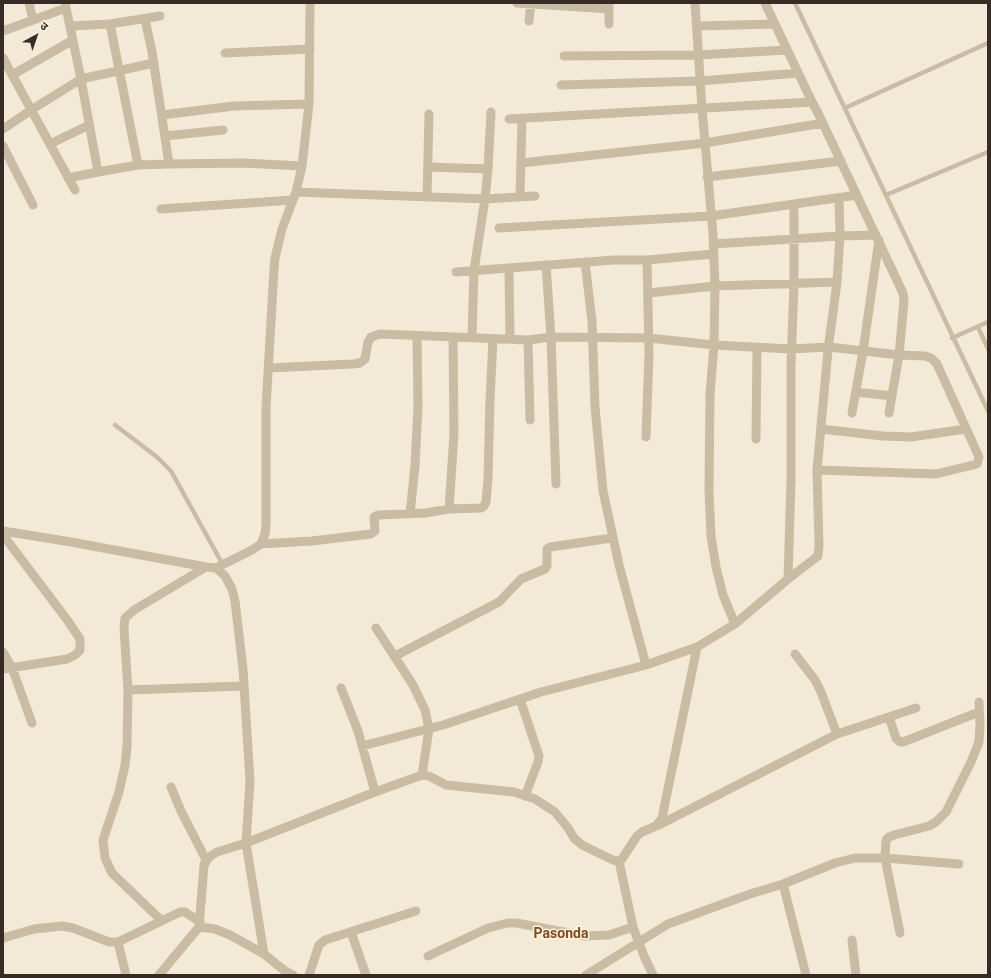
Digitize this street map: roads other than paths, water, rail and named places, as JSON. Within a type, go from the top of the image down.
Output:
[{"type":"street","points":[[29,3],[33,20]]},
{"type":"street","points":[[3,531],[206,567],[220,567],[252,550],[260,544],[265,534],[266,525],[266,408],[275,258],[282,230],[295,196],[302,166],[309,104],[310,3]]},
{"type":"street","points":[[517,3],[609,6],[609,24]]},
{"type":"street","points":[[530,21],[531,3]]},
{"type":"street","points":[[695,3],[715,286],[714,345],[710,394],[709,492],[711,536],[722,595],[735,624]]},
{"type":"street","points":[[765,3],[902,288],[904,297],[899,355],[889,414]]},
{"type":"street","points":[[3,31],[33,20],[66,5],[98,172]]},
{"type":"street","points":[[70,26],[110,24],[160,16]]},
{"type":"street","points":[[145,19],[154,63],[170,164]]},
{"type":"street","points":[[110,24],[138,165]]},
{"type":"street","points":[[696,26],[775,24]]},
{"type":"street","points":[[12,75],[73,40]]},
{"type":"street","points":[[225,53],[310,49]]},
{"type":"street","points":[[564,56],[698,55],[787,50]]},
{"type":"street","points":[[3,58],[75,190]]},
{"type":"street","points":[[4,127],[81,79],[154,63]]},
{"type":"street","points":[[561,85],[700,81],[798,73]]},
{"type":"street","points":[[509,119],[812,102]]},
{"type":"street","points":[[162,115],[234,106],[309,104]]},
{"type":"street","points":[[472,337],[474,270],[485,199],[491,112]]},
{"type":"street","points":[[427,197],[429,114]]},
{"type":"street","points":[[520,197],[522,118]]},
{"type":"street","points":[[521,163],[705,143],[823,122]]},
{"type":"street","points":[[50,144],[89,125]]},
{"type":"street","points":[[165,136],[223,130]]},
{"type":"street","points":[[3,146],[33,205]]},
{"type":"street","points":[[707,177],[841,161]]},
{"type":"street","points":[[68,178],[138,165],[243,163],[302,166]]},
{"type":"street","points":[[428,167],[488,169]]},
{"type":"street","points":[[499,228],[711,216],[840,199],[858,195]]},
{"type":"street","points":[[161,209],[295,196],[485,199],[535,196]]},
{"type":"street","points":[[362,746],[429,729],[520,699],[646,665],[697,647],[735,624],[788,579],[818,556],[817,470],[837,282],[840,236],[840,199]]},
{"type":"street","points":[[788,579],[791,481],[791,348],[795,239],[794,205]]},
{"type":"street","points":[[456,272],[614,260],[647,260],[713,249],[795,239],[840,236],[878,238]]},
{"type":"street","points":[[852,413],[863,351],[878,238]]},
{"type":"street","points":[[646,437],[649,338],[647,260]]},
{"type":"street","points":[[584,262],[593,338],[595,407],[604,491],[612,538],[646,665]]},
{"type":"street","points":[[546,266],[552,338],[556,484]]},
{"type":"street","points":[[509,268],[510,339]]},
{"type":"street","points":[[648,293],[715,286],[837,282]]},
{"type":"street","points":[[269,368],[360,363],[366,359],[368,342],[371,337],[376,335],[528,340],[552,338],[649,338],[714,345],[791,348],[829,347],[899,355],[926,356],[935,360],[979,457],[977,464],[947,472],[927,474],[817,470]]},
{"type":"street","points":[[410,514],[415,466],[418,407],[417,336]]},
{"type":"street","points":[[449,509],[454,434],[453,337]]},
{"type":"street","points":[[260,544],[312,541],[371,534],[375,531],[374,519],[376,516],[410,514],[449,509],[480,508],[484,506],[486,502],[493,339]]},
{"type":"street","points":[[528,340],[530,420]]},
{"type":"street","points":[[756,439],[757,347]]},
{"type":"street","points":[[856,392],[892,396]]},
{"type":"street","points":[[821,429],[883,436],[911,437],[966,429]]},
{"type":"street","points":[[3,535],[80,639],[80,650],[76,655],[67,659],[8,669]]},
{"type":"street","points":[[395,656],[499,602],[521,579],[545,570],[547,566],[547,549],[550,547],[612,538]]},
{"type":"street","points":[[162,920],[112,873],[105,858],[103,840],[120,792],[127,747],[128,690],[124,628],[125,618],[134,610],[206,567]]},
{"type":"street","points":[[220,567],[232,589],[235,601],[243,668],[250,781],[246,843],[264,954]]},
{"type":"street","points":[[376,628],[395,656],[421,700],[427,719],[429,729],[422,775]]},
{"type":"street","points":[[656,826],[662,818],[697,647]]},
{"type":"street","points":[[3,652],[8,669],[32,723]]},
{"type":"street","points":[[795,654],[815,680],[837,734]]},
{"type":"street","points":[[128,690],[244,686]]},
{"type":"street","points":[[341,688],[362,746],[375,792]]},
{"type":"street","points":[[520,699],[539,756],[525,796]]},
{"type":"street","points":[[900,933],[885,858],[886,844],[889,837],[929,826],[936,822],[946,812],[971,762],[979,742],[979,702]]},
{"type":"street","points":[[159,975],[200,924],[204,865],[209,857],[217,852],[246,843],[422,775],[430,776],[443,784],[450,786],[508,792],[525,796],[543,803],[555,812],[574,838],[587,848],[613,860],[619,861],[624,858],[632,841],[642,832],[837,734],[916,708]]},
{"type":"street","points":[[888,717],[896,738],[900,742],[903,742],[979,712]]},
{"type":"street","points":[[171,787],[181,811],[206,860]]},
{"type":"street","points":[[586,975],[668,924],[750,894],[783,884],[835,863],[855,858],[885,858],[959,864]]},
{"type":"street","points":[[619,861],[633,927],[653,975]]},
{"type":"street","points":[[783,884],[806,975]]},
{"type":"street","points":[[309,975],[319,945],[325,940],[416,911]]},
{"type":"street","points":[[3,938],[34,929],[62,926],[73,928],[109,942],[118,942],[162,920],[180,912],[185,912],[200,924],[226,932],[264,954],[285,971],[294,975]]},
{"type":"street","points":[[428,956],[488,928],[508,923],[516,923],[585,936],[609,935],[633,927]]},
{"type":"street","points":[[351,932],[366,975]]},
{"type":"street","points":[[852,940],[856,975]]},
{"type":"street","points":[[118,942],[126,975]]},
{"type":"lane","points":[[795,3],[988,412]]},
{"type":"lane","points":[[845,108],[988,43]]},
{"type":"lane","points":[[886,195],[988,152]]},
{"type":"lane","points":[[952,338],[988,322]]},
{"type":"lane","points":[[978,327],[988,349]]},
{"type":"lane","points":[[115,425],[156,457],[171,471],[220,567]]},
{"type":"district","name":"Pasonda","points":[[561,934]]}]
